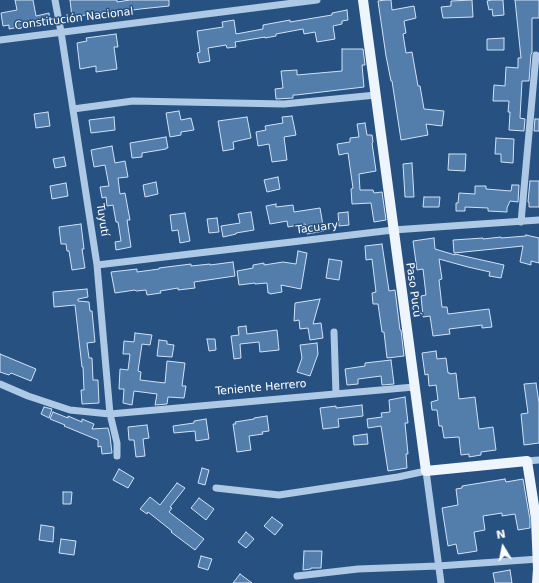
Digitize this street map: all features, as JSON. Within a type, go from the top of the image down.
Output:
[{"type":"main road","name":"Paso Pucú","points":[[363,0],[426,471]]},
{"type":"main road","points":[[426,471],[527,461],[536,518],[538,559],[537,583]]},
{"type":"street","name":"Tuyutí","points":[[55,0],[97,265],[110,414],[118,442],[117,456]]},
{"type":"street","name":"Constitución Nacional","points":[[0,40],[317,0]]},
{"type":"street","points":[[521,222],[536,55]]},
{"type":"street","points":[[73,109],[133,101],[284,104],[376,95]]},
{"type":"street","name":"Tacuary","points":[[97,265],[393,230],[539,220]]},
{"type":"street","points":[[334,332],[336,394]]},
{"type":"street","name":"Teniente Herrero","points":[[0,384],[28,396],[70,410],[110,414],[414,387]]},
{"type":"street","points":[[527,461],[539,460]]},
{"type":"street","points":[[216,488],[279,495],[398,477],[426,471]]},
{"type":"street","name":"Paso Pucú","points":[[426,471],[441,583]]},
{"type":"street","points":[[297,576],[358,568],[438,566],[538,559]]},
{"type":"building","points":[[15,0],[33,0],[36,16],[49,13],[50,23],[28,27],[28,25],[9,29],[9,25],[3,26],[1,13],[17,10]]},
{"type":"building","points":[[70,0],[117,0],[117,2],[130,0],[169,0],[169,6],[72,17]]},
{"type":"building","points":[[391,0],[392,10],[414,6],[416,18],[404,21],[406,33],[403,34],[406,53],[412,52],[424,109],[444,111],[442,126],[426,124],[428,135],[401,140],[378,1]]},
{"type":"building","points":[[472,0],[473,17],[443,18],[441,7],[451,6],[451,1]]},
{"type":"building","points":[[503,0],[504,15],[493,16],[492,9],[489,10],[487,1]]},
{"type":"building","points":[[515,0],[539,0],[539,18],[532,18],[532,53],[529,81],[522,81],[520,118],[525,119],[524,131],[509,130],[509,101],[493,101],[494,85],[505,86],[506,67],[518,68],[518,58],[521,58]]},
{"type":"building","points":[[347,10],[348,20],[342,21],[342,24],[333,26],[335,39],[317,42],[315,32],[304,34],[303,29],[276,34],[276,36],[235,42],[236,47],[227,48],[226,45],[208,48],[210,61],[199,63],[197,53],[200,52],[197,31],[223,27],[222,22],[234,20],[236,34],[263,29],[263,25],[332,15],[332,13]]},
{"type":"building","points":[[116,34],[118,47],[114,47],[117,69],[96,72],[96,66],[80,69],[77,43],[87,41],[86,38]]},
{"type":"building","points":[[504,38],[504,50],[487,50],[487,39]]},
{"type":"building","points":[[342,49],[363,49],[365,65],[362,65],[364,87],[293,95],[293,98],[276,99],[275,89],[283,88],[281,71],[297,70],[297,75],[342,71]]},
{"type":"building","points":[[179,111],[181,120],[191,118],[194,130],[181,132],[181,135],[170,137],[166,113]]},
{"type":"building","points":[[48,112],[50,126],[36,128],[34,114]]},
{"type":"building","points":[[292,116],[296,135],[284,137],[287,160],[272,162],[269,144],[258,146],[256,132],[266,130],[265,126],[283,123],[282,117]]},
{"type":"building","points":[[114,117],[115,130],[91,133],[89,120]]},
{"type":"building","points":[[247,117],[251,138],[233,142],[234,149],[223,151],[218,121]]},
{"type":"building","points":[[535,119],[539,119],[539,131],[534,131]]},
{"type":"building","points":[[365,123],[367,135],[372,135],[376,171],[359,174],[360,190],[373,190],[374,193],[382,192],[386,220],[374,222],[371,203],[352,204],[351,189],[353,188],[348,153],[339,155],[337,144],[350,142],[350,138],[359,137],[357,124]]},
{"type":"building","points":[[166,137],[168,148],[142,153],[142,157],[132,158],[130,143]]},
{"type":"building","points":[[496,138],[514,139],[513,163],[501,162],[501,154],[495,154]]},
{"type":"building","points":[[112,146],[115,163],[125,161],[128,177],[118,178],[120,194],[125,193],[130,220],[127,220],[131,247],[116,250],[115,242],[121,241],[118,222],[116,222],[113,205],[107,206],[106,197],[102,198],[100,187],[109,186],[105,165],[94,167],[91,150]]},
{"type":"building","points":[[449,154],[466,154],[465,171],[448,170]]},
{"type":"building","points":[[64,157],[66,166],[55,168],[53,159]]},
{"type":"building","points":[[412,163],[414,197],[405,197],[403,164]]},
{"type":"building","points":[[278,177],[280,189],[267,192],[264,180]]},
{"type":"building","points":[[530,181],[539,181],[539,207],[529,207]]},
{"type":"building","points":[[156,182],[158,194],[145,197],[143,185]]},
{"type":"building","points":[[66,183],[68,196],[52,199],[50,186]]},
{"type":"building","points":[[512,185],[519,185],[518,202],[510,201],[507,212],[488,211],[488,208],[465,207],[465,211],[456,211],[456,203],[458,203],[459,193],[475,194],[475,186],[486,186],[486,189],[511,191]]},
{"type":"building","points":[[424,197],[440,197],[439,207],[423,207]]},
{"type":"building","points":[[276,204],[276,207],[293,205],[294,212],[320,208],[324,231],[307,234],[305,224],[288,227],[287,221],[270,224],[266,206]]},
{"type":"building","points":[[251,212],[254,230],[223,237],[221,226],[240,223],[238,214]]},
{"type":"building","points":[[348,212],[349,225],[339,226],[338,213]]},
{"type":"building","points":[[185,213],[190,241],[180,243],[178,230],[172,231],[170,215]]},
{"type":"building","points":[[217,218],[219,232],[209,233],[207,219]]},
{"type":"building","points":[[81,224],[84,249],[82,249],[85,268],[72,270],[69,251],[67,251],[66,244],[61,244],[59,227]]},
{"type":"building","points":[[526,235],[539,238],[539,263],[531,261],[531,265],[520,262],[523,246],[454,253],[453,240],[501,238]]},
{"type":"building","points":[[434,238],[435,249],[455,255],[504,265],[501,278],[489,276],[490,272],[439,259],[442,279],[439,280],[442,307],[447,307],[448,314],[489,309],[492,327],[482,328],[482,325],[449,329],[450,334],[433,336],[430,316],[423,317],[421,296],[426,295],[423,269],[417,270],[413,241]]},
{"type":"building","points":[[382,244],[389,291],[395,290],[404,356],[387,358],[384,332],[382,332],[378,304],[373,304],[372,293],[376,292],[372,259],[366,260],[365,246]]},
{"type":"building","points":[[298,251],[307,253],[301,289],[281,285],[282,292],[270,294],[268,293],[267,283],[239,285],[237,271],[253,268],[253,265],[264,263],[264,265],[283,262],[296,264]]},
{"type":"building","points":[[329,259],[342,261],[339,280],[326,278]]},
{"type":"building","points":[[233,262],[235,276],[194,282],[195,288],[178,290],[178,288],[147,295],[146,290],[115,293],[111,272],[137,269],[137,272],[191,264],[191,266]]},
{"type":"building","points":[[87,289],[88,297],[78,299],[78,301],[89,302],[90,311],[92,311],[95,342],[87,343],[89,358],[92,358],[93,380],[98,380],[99,403],[82,404],[81,390],[84,390],[83,367],[75,305],[54,307],[53,292]]},
{"type":"building","points":[[320,299],[313,324],[321,323],[323,338],[310,340],[308,328],[300,329],[299,320],[294,321],[295,303]]},
{"type":"building","points":[[246,326],[247,334],[277,330],[279,350],[260,352],[259,342],[240,344],[241,358],[234,359],[231,336],[239,335],[238,327]]},
{"type":"building","points":[[135,333],[152,335],[150,345],[142,344],[138,371],[141,372],[140,380],[165,383],[167,361],[185,363],[182,386],[186,386],[184,398],[168,397],[167,404],[155,405],[157,394],[134,391],[132,405],[123,403],[124,389],[119,389],[120,369],[128,370],[130,354],[123,354],[124,341],[134,342]]},
{"type":"building","points":[[207,339],[215,339],[216,350],[209,351]]},
{"type":"building","points":[[159,340],[167,341],[167,344],[174,345],[172,357],[157,356]]},
{"type":"building","points":[[317,343],[318,354],[310,376],[297,372],[302,358],[300,345]]},
{"type":"building","points":[[436,351],[437,359],[446,358],[448,373],[456,373],[459,399],[475,397],[479,429],[493,427],[496,450],[481,452],[481,455],[469,457],[469,454],[461,455],[459,437],[444,438],[442,426],[439,426],[437,410],[432,410],[431,402],[438,400],[436,385],[429,386],[428,374],[425,375],[422,353]]},
{"type":"building","points":[[0,354],[36,369],[31,381],[11,373],[9,375],[0,372]]},
{"type":"building","points":[[391,360],[394,384],[382,385],[381,376],[358,379],[358,384],[347,385],[345,369],[365,366],[365,363]]},
{"type":"building","points":[[536,383],[539,403],[539,443],[524,445],[521,414],[528,413],[524,384]]},
{"type":"building","points":[[405,397],[408,423],[405,423],[408,454],[406,454],[407,468],[388,471],[381,426],[368,428],[367,419],[382,417],[381,413],[390,412],[389,400]]},
{"type":"building","points":[[362,405],[363,416],[338,419],[339,427],[323,429],[320,408]]},
{"type":"building","points":[[44,407],[52,409],[49,418],[41,414]]},
{"type":"building","points":[[53,412],[68,418],[68,416],[82,422],[82,419],[94,424],[92,429],[108,428],[112,453],[102,454],[101,446],[98,447],[98,440],[50,419]]},
{"type":"building","points":[[267,416],[269,431],[262,432],[263,434],[249,436],[251,450],[237,452],[233,424],[236,424],[235,422]]},
{"type":"building","points":[[206,419],[209,439],[196,441],[195,431],[174,433],[173,426],[194,423],[194,421]]},
{"type":"building","points":[[147,425],[149,438],[143,439],[145,456],[136,457],[134,440],[129,440],[128,427]]},
{"type":"building","points":[[367,434],[368,444],[354,445],[353,436]]},
{"type":"building","points":[[202,468],[209,470],[205,485],[198,483]]},
{"type":"building","points":[[119,469],[134,478],[128,488],[113,480]]},
{"type":"building","points":[[505,479],[506,482],[523,479],[530,528],[518,530],[515,514],[502,516],[502,513],[483,516],[485,530],[474,532],[477,551],[458,554],[456,544],[448,546],[442,508],[458,505],[456,489],[462,488],[462,486]]},
{"type":"building","points":[[177,483],[185,488],[170,507],[172,508],[169,512],[204,539],[195,550],[148,512],[147,514],[140,509],[150,497],[160,505]]},
{"type":"building","points":[[63,492],[72,492],[71,504],[63,504]]},
{"type":"building","points":[[199,498],[214,509],[206,520],[191,508]]},
{"type":"building","points":[[272,517],[283,525],[275,535],[264,526]]},
{"type":"building","points":[[41,525],[54,527],[53,542],[39,540]]},
{"type":"building","points":[[246,532],[254,539],[246,548],[238,542]]},
{"type":"building","points":[[61,539],[76,541],[74,555],[59,553]]},
{"type":"building","points":[[304,551],[322,551],[321,568],[303,570]]},
{"type":"building","points":[[201,556],[212,559],[208,570],[198,567]]},
{"type":"building","points":[[510,570],[512,583],[495,583],[493,573]]},
{"type":"building","points":[[240,574],[252,583],[233,583]]}]
